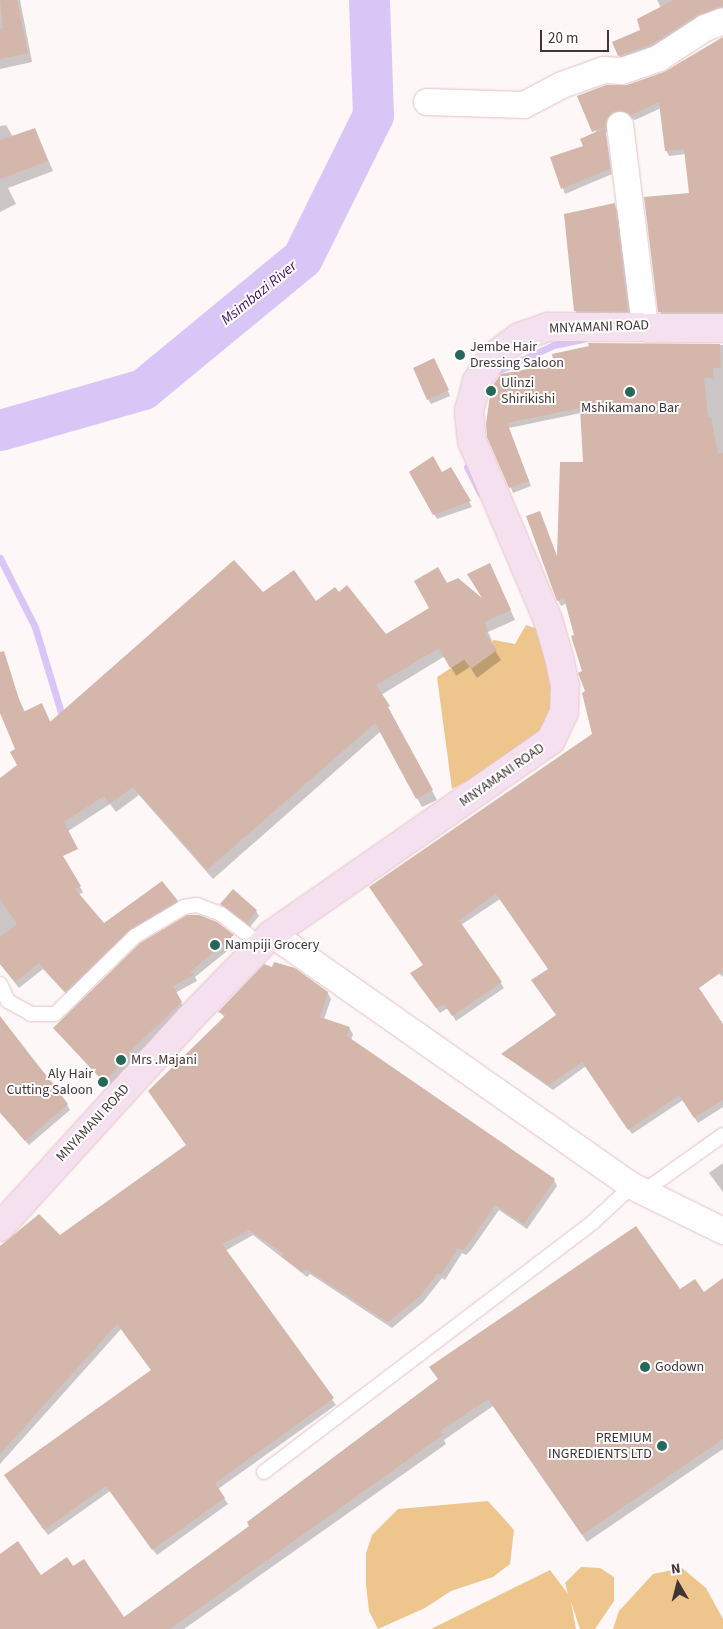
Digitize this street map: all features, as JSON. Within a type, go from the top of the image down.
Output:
[{"type":"street","points":[[427,102],[524,105],[562,85],[604,70],[622,71],[659,58],[705,28],[723,21]]},
{"type":"street","points":[[620,125],[645,325]]},
{"type":"street","name":"MNYAMANI ROAD","points":[[0,1227],[183,1025],[266,939],[552,740],[564,712],[565,686],[559,658],[548,620],[472,441],[470,411],[477,381],[494,356],[519,337],[548,327],[645,325],[723,328]]},
{"type":"street","points":[[266,939],[638,1189],[723,1231]]},
{"type":"lane","points":[[0,984],[8,1001],[31,1014],[55,1014],[135,936],[184,907],[197,905],[221,914],[266,939]]},
{"type":"lane","points":[[264,1472],[593,1222],[638,1189],[723,1135]]},
{"type":"shaded area","points":[[526,625],[541,630],[556,704],[539,731],[498,765],[452,789],[437,677],[494,640],[515,644]]},
{"type":"shaded area","points":[[488,1501],[514,1530],[510,1564],[493,1577],[451,1591],[425,1608],[378,1629],[369,1611],[366,1584],[366,1553],[372,1535],[398,1509]]},
{"type":"shaded area","points":[[581,1567],[600,1568],[614,1577],[614,1601],[595,1629],[580,1629],[571,1602],[576,1629],[431,1629],[550,1570],[568,1594],[565,1583]]},
{"type":"shaded area","points":[[682,1568],[706,1588],[723,1619],[723,1629],[613,1629],[619,1611],[653,1574]]},
{"type":"building","points":[[0,0],[17,0],[28,53],[0,59],[0,29],[3,28]]},
{"type":"building","points":[[674,0],[723,0],[723,6],[697,15],[652,44],[618,56],[612,42],[640,30],[637,19]]},
{"type":"building","points":[[723,37],[723,312],[658,312],[644,197],[689,193],[684,149],[665,151],[659,102],[631,115],[619,110],[611,113],[605,127],[592,132],[577,96],[606,85],[627,85],[664,72]]},
{"type":"building","points":[[35,128],[48,161],[0,179],[0,140]]},
{"type":"building","points":[[605,128],[610,169],[561,189],[550,157],[583,146],[580,139]]},
{"type":"building","points":[[615,203],[628,312],[574,311],[564,214]]},
{"type":"building","points":[[588,343],[720,344],[721,368],[713,368],[713,378],[704,378],[708,417],[711,417],[718,454],[723,453],[723,971],[699,988],[723,1024],[723,1100],[694,1118],[679,1095],[628,1130],[582,1062],[549,1085],[501,1054],[556,1015],[531,980],[548,969],[496,894],[459,920],[502,982],[452,1016],[444,1004],[436,1008],[410,973],[423,965],[369,887],[592,734],[582,693],[585,691],[578,673],[582,671],[571,636],[574,635],[564,598],[557,601],[526,516],[540,511],[557,556],[560,462],[583,462],[580,408],[507,423],[529,481],[509,488],[487,437],[486,424],[491,388],[501,374],[554,364],[552,354],[589,346]]},
{"type":"building","points":[[434,358],[449,390],[427,400],[413,368]]},
{"type":"building","points":[[433,456],[442,472],[451,467],[471,501],[433,515],[409,472]]},
{"type":"building","points":[[234,560],[263,592],[294,570],[316,601],[335,587],[339,592],[347,585],[386,634],[429,608],[414,581],[438,567],[447,583],[458,578],[482,598],[467,574],[490,563],[511,610],[484,622],[488,631],[484,633],[497,650],[471,669],[464,659],[450,668],[439,648],[376,685],[390,706],[388,707],[433,790],[416,799],[375,723],[207,870],[133,787],[109,804],[104,796],[64,822],[78,849],[63,856],[81,886],[75,889],[104,923],[162,881],[178,901],[129,930],[65,992],[39,963],[15,982],[0,964],[0,937],[17,924],[0,899],[0,778],[17,765],[10,752],[15,749],[0,713],[0,652],[4,651],[23,712],[42,703],[50,722]]},
{"type":"building","points":[[233,889],[257,910],[247,923],[220,904]]},
{"type":"building","points":[[187,915],[199,915],[217,922],[234,935],[190,972],[195,974],[173,986],[182,1002],[128,1053],[131,1055],[104,1082],[53,1028],[140,943]]},
{"type":"building","points":[[274,962],[295,968],[328,992],[320,1017],[350,1027],[347,1036],[555,1179],[524,1224],[495,1205],[463,1250],[458,1248],[441,1275],[438,1273],[420,1296],[388,1322],[306,1269],[303,1272],[282,1257],[284,1254],[249,1230],[222,1244],[334,1398],[215,1483],[225,1498],[152,1550],[106,1486],[44,1530],[4,1475],[151,1370],[117,1324],[0,1454],[0,1246],[39,1214],[60,1235],[186,1145],[148,1091],[226,1015],[218,1012],[264,964],[272,967]]},
{"type":"building","points":[[0,1016],[68,1104],[25,1141],[0,1112]]},
{"type":"building","points":[[636,1226],[680,1289],[695,1279],[704,1292],[723,1278],[723,1439],[582,1535],[488,1399],[440,1431],[443,1435],[170,1629],[0,1629],[0,1554],[18,1541],[41,1575],[67,1557],[73,1566],[84,1559],[124,1617],[249,1526],[247,1522],[438,1379],[429,1367]]},
{"type":"waterway","name":"Msimbazi River","points":[[0,430],[143,389],[302,258],[373,115],[369,0]]},
{"type":"waterway","points":[[495,372],[554,345],[583,339]]},
{"type":"waterway","points":[[467,467],[480,493]]},
{"type":"waterway","points":[[0,558],[35,627],[63,719]]},
{"type":"place","name":"Jembe Hair Dressing Saloon","points":[[460,355]]},
{"type":"place","name":"Ulinzi Shirikishi","points":[[491,391]]},
{"type":"place","name":"Mshikamano Bar","points":[[630,392]]},
{"type":"place","name":"Nampiji Grocery","points":[[215,945]]},
{"type":"place","name":"Mrs .Majani","points":[[121,1060]]},
{"type":"place","name":"Aly Hair Cutting Saloon","points":[[103,1082]]},
{"type":"place","name":"Godown","points":[[645,1367]]},
{"type":"place","name":"PREMIUM INGREDIENTS LTD","points":[[662,1446]]}]
